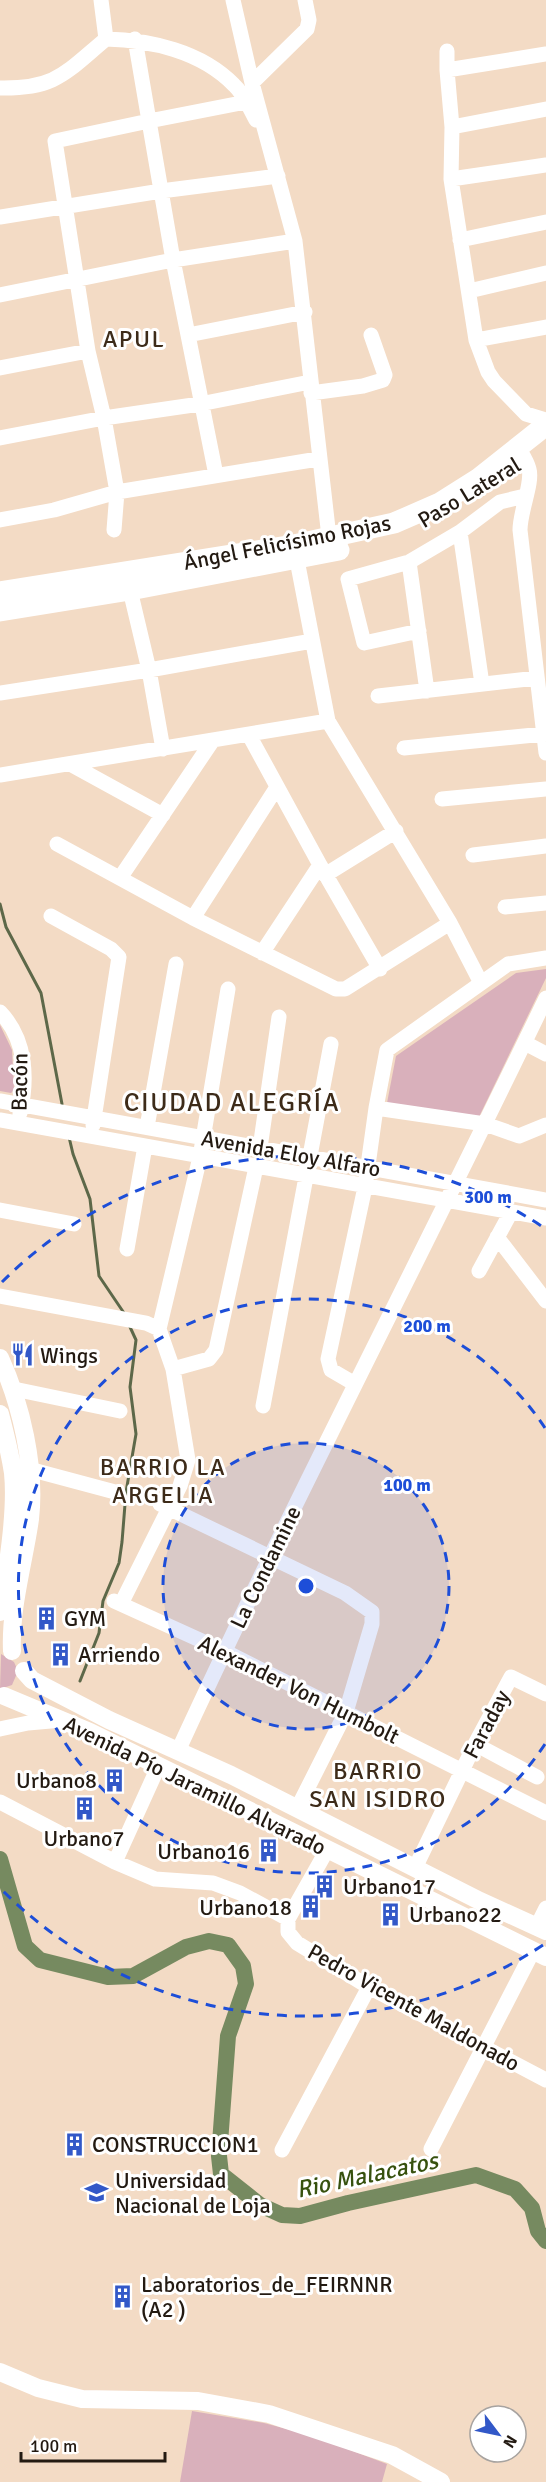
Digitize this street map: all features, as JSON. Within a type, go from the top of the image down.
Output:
[{"type":"highway","name":"Ángel Felicísimo Rojas","points":[[0,592],[294,545],[394,523],[440,503],[529,447],[546,425]]},
{"type":"highway","name":"Paso Lateral","points":[[0,611],[297,560],[377,541],[424,523],[460,503],[529,447]]},
{"type":"main road","points":[[0,1358],[14,1389],[29,1469],[30,1518],[14,1616],[6,1649],[22,1661],[24,1671],[19,1687],[2,1696]]},
{"type":"main road","points":[[0,1414],[13,1474],[9,1551],[0,1612]]},
{"type":"main road","name":"Avenida Pío Jaramillo Alvarado","points":[[24,1671],[32,1680],[110,1720],[231,1775],[480,1901],[542,1928]]},
{"type":"main road","name":"Avenida Pío Jaramillo Alvarado","points":[[2,1696],[65,1720],[101,1737],[539,1954]]},
{"type":"main road","points":[[101,1737],[110,1720]]},
{"type":"main road","points":[[222,1796],[231,1775]]},
{"type":"main road","points":[[347,1860],[357,1840]]},
{"type":"main road","points":[[470,1921],[480,1901]]},
{"type":"main road","points":[[0,2372],[38,2388],[82,2399],[198,2401],[269,2414],[392,2455],[441,2482]]},
{"type":"street","points":[[100,0],[106,39]]},
{"type":"street","points":[[232,0],[295,241],[305,312],[318,459],[329,537]]},
{"type":"street","points":[[252,83],[307,29],[309,20],[305,0]]},
{"type":"street","points":[[0,88],[26,88],[51,82],[106,39],[135,39],[170,48],[208,65],[235,85],[268,141]]},
{"type":"street","points":[[135,39],[172,260],[216,475]]},
{"type":"street","points":[[447,51],[452,127],[451,179],[476,340],[494,381],[526,414],[546,420]]},
{"type":"street","points":[[447,70],[546,54]]},
{"type":"street","points":[[114,530],[117,492],[104,418],[88,351],[55,141],[246,102]]},
{"type":"street","points":[[452,127],[546,109]]},
{"type":"street","points":[[451,179],[546,165]]},
{"type":"street","points":[[0,218],[161,191],[278,176]]},
{"type":"street","points":[[460,240],[546,222]]},
{"type":"street","points":[[0,295],[172,260],[295,241]]},
{"type":"street","points":[[469,291],[546,273]]},
{"type":"street","points":[[188,335],[305,312]]},
{"type":"street","points":[[476,340],[546,327]]},
{"type":"street","points":[[0,438],[104,418],[310,387],[363,387],[383,380],[385,375],[371,335]]},
{"type":"street","points":[[0,369],[88,351]]},
{"type":"street","points":[[526,414],[530,476],[520,530],[546,753]]},
{"type":"street","points":[[0,520],[54,510],[117,492],[318,459]]},
{"type":"street","points":[[419,631],[364,643],[348,579],[409,562],[460,532],[500,502],[525,496]]},
{"type":"street","points":[[460,532],[482,684]]},
{"type":"street","points":[[297,560],[328,721],[450,923],[481,983]]},
{"type":"street","points":[[409,562],[427,691]]},
{"type":"street","points":[[130,590],[149,670],[163,749]]},
{"type":"street","points":[[0,693],[149,670],[312,641]]},
{"type":"street","points":[[378,696],[537,678]]},
{"type":"street","points":[[0,775],[328,721]]},
{"type":"street","points":[[404,748],[544,734]]},
{"type":"street","points":[[249,735],[322,870],[380,969]]},
{"type":"street","points":[[120,878],[213,740]]},
{"type":"street","points":[[70,764],[163,815]]},
{"type":"street","points":[[193,918],[277,787]]},
{"type":"street","points":[[442,800],[546,789]]},
{"type":"street","points":[[262,953],[322,870],[396,831]]},
{"type":"street","points":[[57,844],[193,918],[341,989],[380,969],[450,923]]},
{"type":"street","points":[[473,855],[546,846]]},
{"type":"street","points":[[505,907],[546,903]]},
{"type":"street","points":[[51,916],[111,949],[119,957],[90,1136]]},
{"type":"street","points":[[355,1384],[331,1370],[328,1359],[369,1168],[376,1108],[386,1053],[389,1047],[511,962],[546,958]]},
{"type":"street","points":[[147,1127],[176,964]]},
{"type":"street","points":[[228,989],[200,1157],[159,1329],[173,1369],[188,1460],[180,1486],[164,1506],[345,1593],[369,1608],[373,1616],[345,1712],[297,1809]]},
{"type":"street","name":"La Condamine","points":[[178,1751],[224,1651],[448,1201],[546,998]]},
{"type":"street","name":"Bacón","points":[[0,1012],[9,1022],[21,1044],[22,1105],[18,1123]]},
{"type":"street","points":[[260,1148],[279,1017]]},
{"type":"street","points":[[525,1043],[546,1054]]},
{"type":"street","points":[[263,1406],[331,1044]]},
{"type":"street","name":"Avenida Eloy Alfaro","points":[[0,1101],[546,1200]]},
{"type":"street","points":[[376,1108],[485,1124],[519,1136],[546,1125]]},
{"type":"street","name":"Avenida Eloy Alfaro","points":[[0,1120],[546,1218]]},
{"type":"street","points":[[127,1250],[145,1146]]},
{"type":"street","points":[[173,1369],[209,1359],[216,1350],[256,1167]]},
{"type":"street","points":[[0,1210],[74,1224]]},
{"type":"street","points":[[478,1271],[511,1212]]},
{"type":"street","points":[[497,1237],[546,1301]]},
{"type":"street","points":[[0,1296],[146,1323],[159,1329]]},
{"type":"street","points":[[14,1389],[120,1411]]},
{"type":"street","points":[[29,1469],[116,1492]]},
{"type":"street","name":"Alexander Von Humbolt","points":[[164,1506],[118,1603],[224,1651],[546,1813]]},
{"type":"street","name":"Faraday","points":[[415,1868],[475,1744],[511,1677],[546,1694]]},
{"type":"street","points":[[0,1729],[28,1723],[65,1720]]},
{"type":"street","points":[[475,1744],[537,1777]]},
{"type":"street","points":[[115,1862],[159,1765]]},
{"type":"street","points":[[0,1802],[115,1862],[155,1879],[213,1883],[240,1893],[288,1919],[327,1850]]},
{"type":"street","points":[[542,1928],[546,1908]]},
{"type":"street","name":"Pedro Vicente Maldonado","points":[[288,1919],[288,1932],[297,1943],[369,1987],[546,2080]]},
{"type":"street","points":[[431,2149],[483,2045],[539,1954]]},
{"type":"street","points":[[282,2150],[369,1987]]},
{"type":"shaded area","points":[[546,969],[546,978],[478,1119],[387,1103],[396,1056],[516,973]]},
{"type":"shaded area","points":[[0,1025],[12,1050],[14,1090],[11,1093],[0,1091]]},
{"type":"shaded area","points":[[1,1654],[14,1662],[18,1671],[12,1685],[0,1689]]},
{"type":"shaded area","points":[[192,2411],[264,2423],[313,2436],[387,2464],[382,2482],[180,2482]]},
{"type":"waterway","points":[[0,904],[6,927],[41,993],[62,1104]]},
{"type":"waterway","points":[[69,1137],[90,1199],[99,1276],[124,1313]]},
{"type":"waterway","points":[[80,1681],[99,1633],[103,1601],[119,1563],[122,1542],[126,1492],[136,1434],[130,1387],[136,1340],[130,1327]]},
{"type":"waterway","name":"Rio Malacatos","points":[[0,1859],[25,1946],[40,1960],[108,1977],[133,1976],[186,1947],[209,1941],[228,1945],[243,1966],[246,1984],[228,2036],[219,2156],[221,2174],[260,2205],[282,2215],[300,2216],[476,2175],[515,2189],[532,2208],[538,2231],[546,2241]]},
{"type":"place","name":"Wings","points":[[22,1355]]},
{"type":"place","name":"GYM","points":[[46,1618]]},
{"type":"place","name":"Arriendo","points":[[60,1654]]},
{"type":"place","name":"Urbano8","points":[[115,1780]]},
{"type":"place","name":"Urbano7","points":[[84,1809]]},
{"type":"place","name":"Urbano16","points":[[268,1851]]},
{"type":"place","name":"Urbano17","points":[[325,1886]]},
{"type":"place","name":"Urbano18","points":[[310,1907]]},
{"type":"place","name":"Urbano22","points":[[391,1914]]},
{"type":"place","name":"CONSTRUCCION1","points":[[74,2144]]},
{"type":"place","name":"Universidad Nacional de Loja","points":[[97,2193]]},
{"type":"place","name":"Laboratorios_de_FEIRNNR (A2 )","points":[[123,2297]]},
{"type":"district","name":"APUL","points":[[134,339]]},
{"type":"district","name":"CIUDAD ALEGRÍA","points":[[232,1102]]},
{"type":"district","name":"BARRIO LA ARGELIA","points":[[163,1481]]},
{"type":"district","name":"BARRIO SAN ISIDRO","points":[[378,1785]]}]
